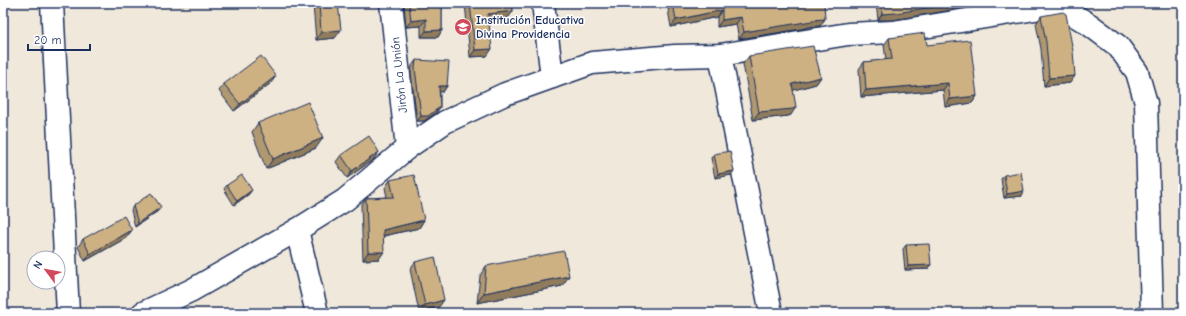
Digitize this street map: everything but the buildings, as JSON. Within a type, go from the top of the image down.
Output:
[{"type":"street","points":[[52,3],[68,313]]},
{"type":"street","name":"Jirón La Unión","points":[[391,3],[407,148]]},
{"type":"street","points":[[543,3],[552,77]]},
{"type":"street","points":[[143,313],[192,290],[297,230],[345,200],[407,148],[445,122],[506,94],[592,63],[720,54],[848,34],[893,32],[1065,4],[1118,46],[1137,72],[1146,102],[1152,313]]},
{"type":"street","points":[[720,54],[772,313]]},
{"type":"street","points":[[297,230],[317,313]]},
{"type":"place","name":"Institución Educativa Divina Providencia","points":[[463,27]]}]
